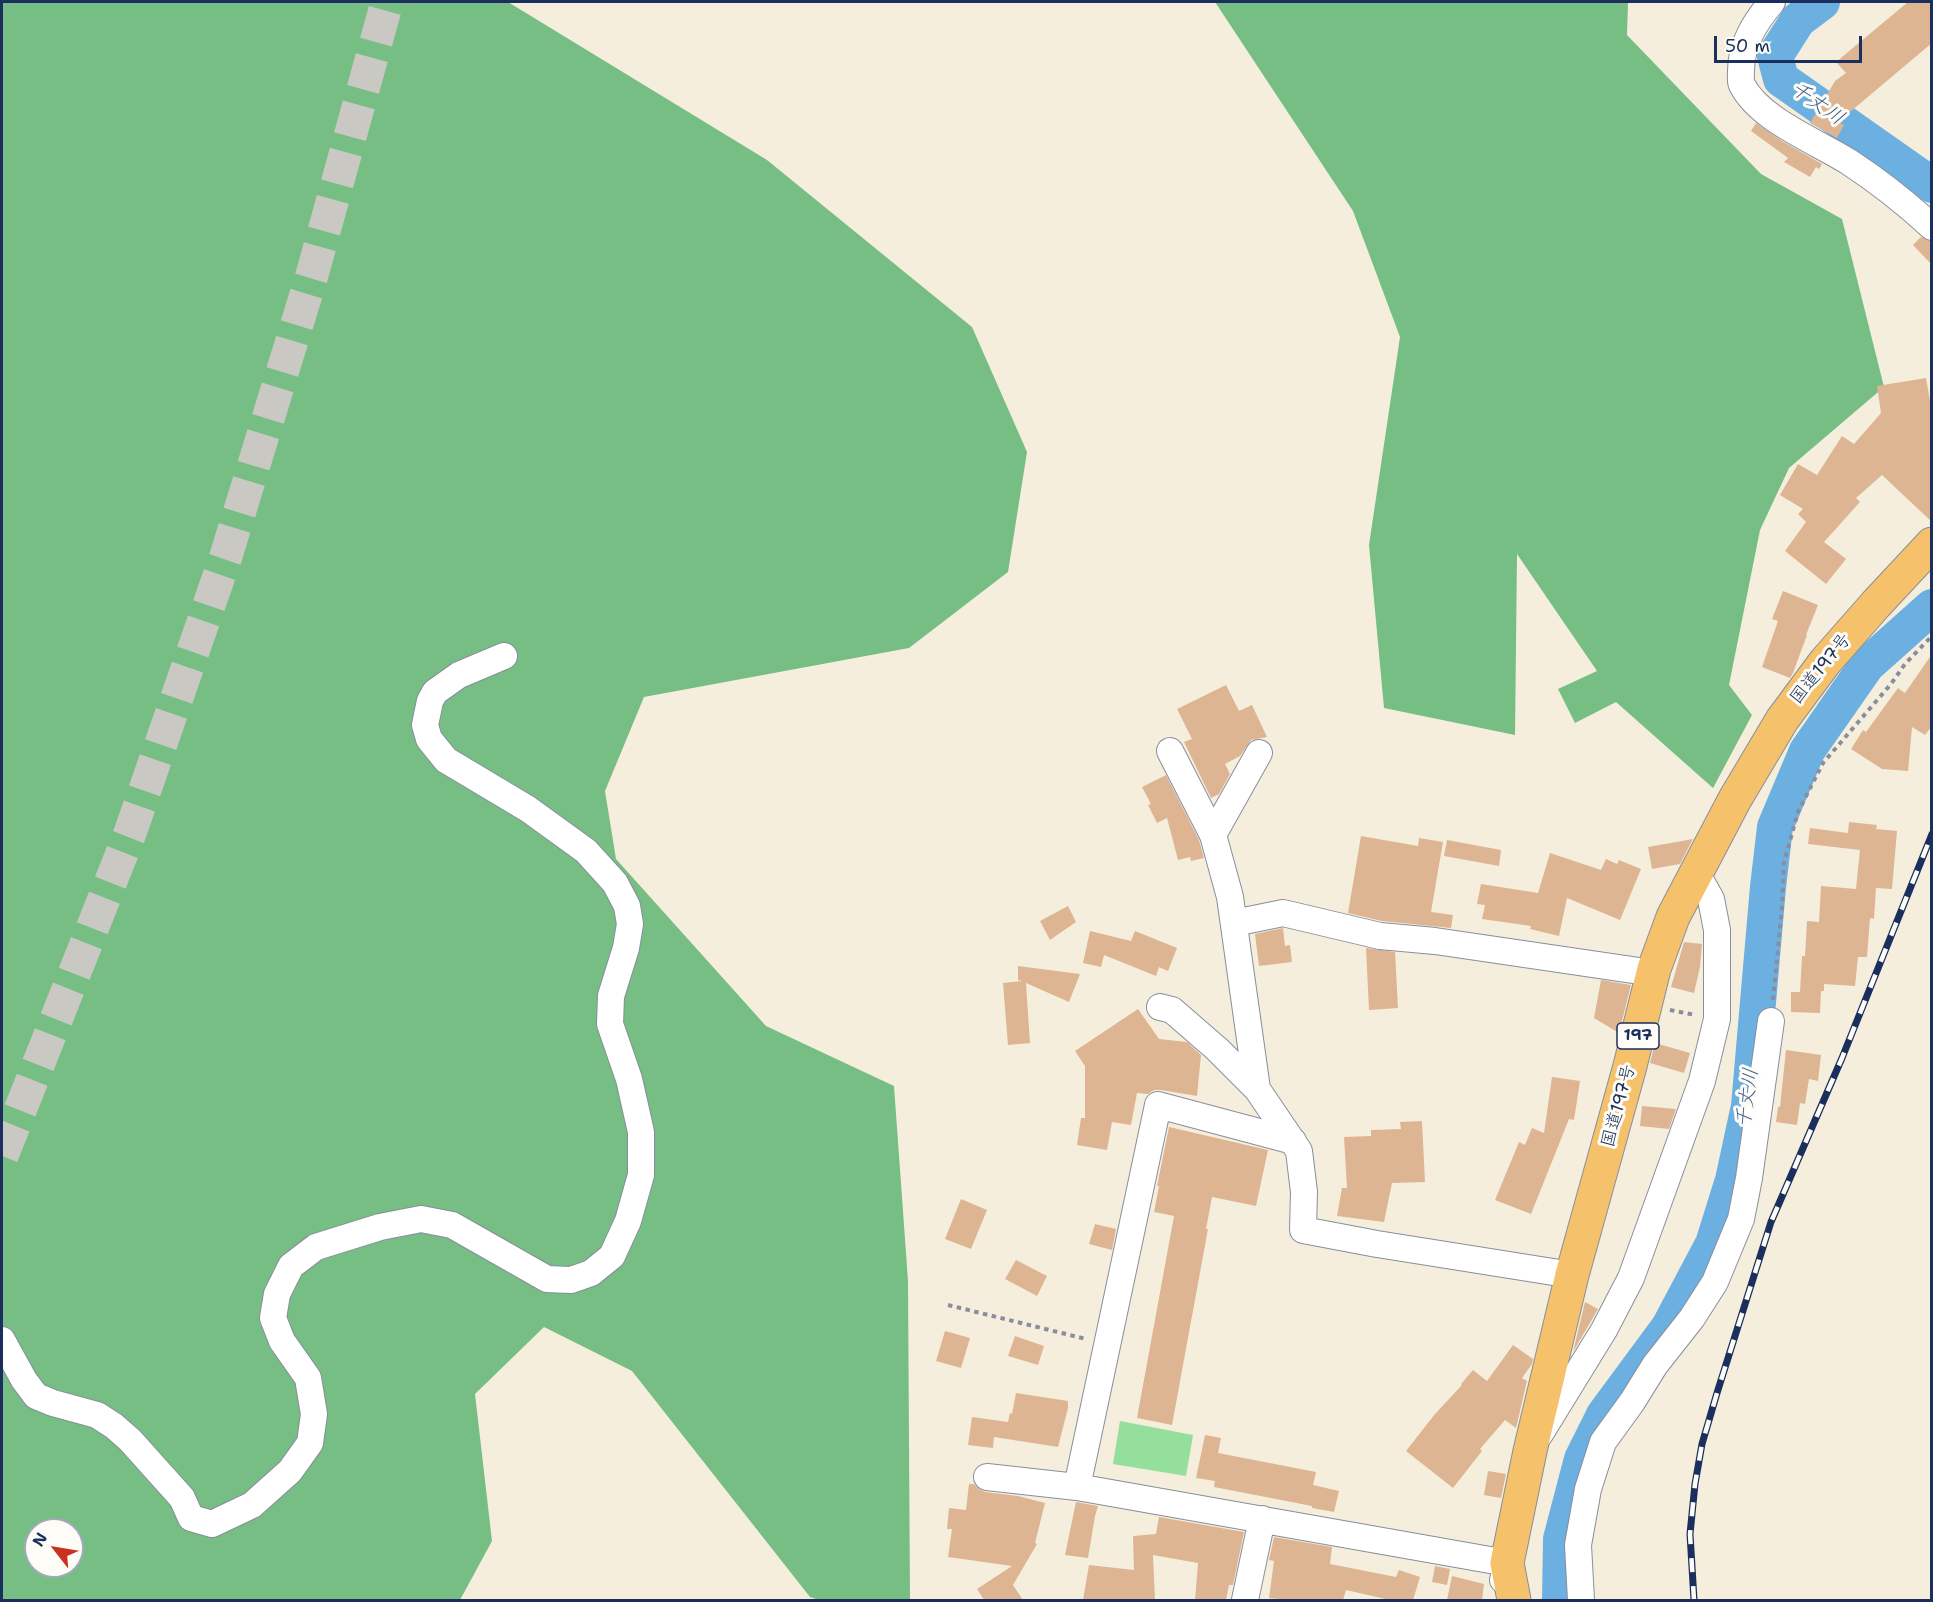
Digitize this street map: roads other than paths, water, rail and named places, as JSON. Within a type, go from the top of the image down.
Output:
[{"type":"highway","name":"国道197号","points":[[1514,1600],[1508,1563],[1530,1451],[1572,1275],[1653,973],[1673,917],[1735,799],[1782,720],[1825,662],[1932,544]]},
{"type":"street","points":[[1772,2],[1759,17],[1748,38],[1741,60],[1740,83],[1761,109],[1848,162],[1895,195],[1932,227]]},
{"type":"street","points":[[2,1340],[24,1380],[36,1396],[54,1404],[97,1415],[114,1426],[130,1440],[182,1498],[191,1518],[212,1524],[252,1505],[290,1471],[310,1443],[314,1414],[308,1378],[282,1341],[273,1318],[277,1294],[291,1266],[315,1247],[380,1227],[421,1219],[452,1226],[548,1279],[571,1280],[591,1273],[612,1256],[628,1221],[641,1175],[641,1132],[629,1079],[610,1024],[611,996],[626,948],[630,924],[627,906],[615,882],[586,850],[528,809],[446,760],[429,739],[425,725],[430,701],[435,692],[459,675],[504,656]]},
{"type":"street","points":[[1170,751],[1213,835],[1230,897],[1257,1089]]},
{"type":"street","points":[[1213,835],[1259,753]]},
{"type":"street","points":[[1530,1451],[1604,1330],[1631,1278],[1702,1081],[1717,1019],[1717,930],[1711,899],[1697,874]]},
{"type":"street","points":[[1234,923],[1283,913],[1380,936],[1653,973]]},
{"type":"street","points":[[1160,1007],[1172,1010],[1217,1049],[1257,1089],[1293,1141],[1299,1151],[1303,1182],[1303,1230],[1572,1275]]},
{"type":"street","points":[[1581,1600],[1578,1545],[1588,1489],[1603,1442],[1655,1365],[1692,1318],[1715,1282],[1741,1219],[1771,1021]]},
{"type":"street","points":[[1077,1487],[1158,1105],[1293,1141]]},
{"type":"street","points":[[987,1477],[1077,1487],[1508,1563],[1499,1600]]},
{"type":"street","points":[[1245,1600],[1262,1520]]},
{"type":"waterway","name":"千丈川","points":[[1822,2],[1798,20],[1775,56],[1781,79],[1932,185]]},
{"type":"waterway","name":"千丈川","points":[[1560,1600],[1561,1539],[1582,1459],[1604,1415],[1669,1327],[1713,1244],[1733,1180],[1749,1106],[1775,827],[1807,751],[1867,665],[1932,607]]},
{"type":"tunnel","points":[[2,1156],[130,833],[226,556],[312,275],[387,2]]},
{"type":"railway","points":[[1694,1600],[1690,1534],[1695,1484],[1702,1444],[1717,1393],[1771,1222],[1842,1058],[1932,834]]}]
